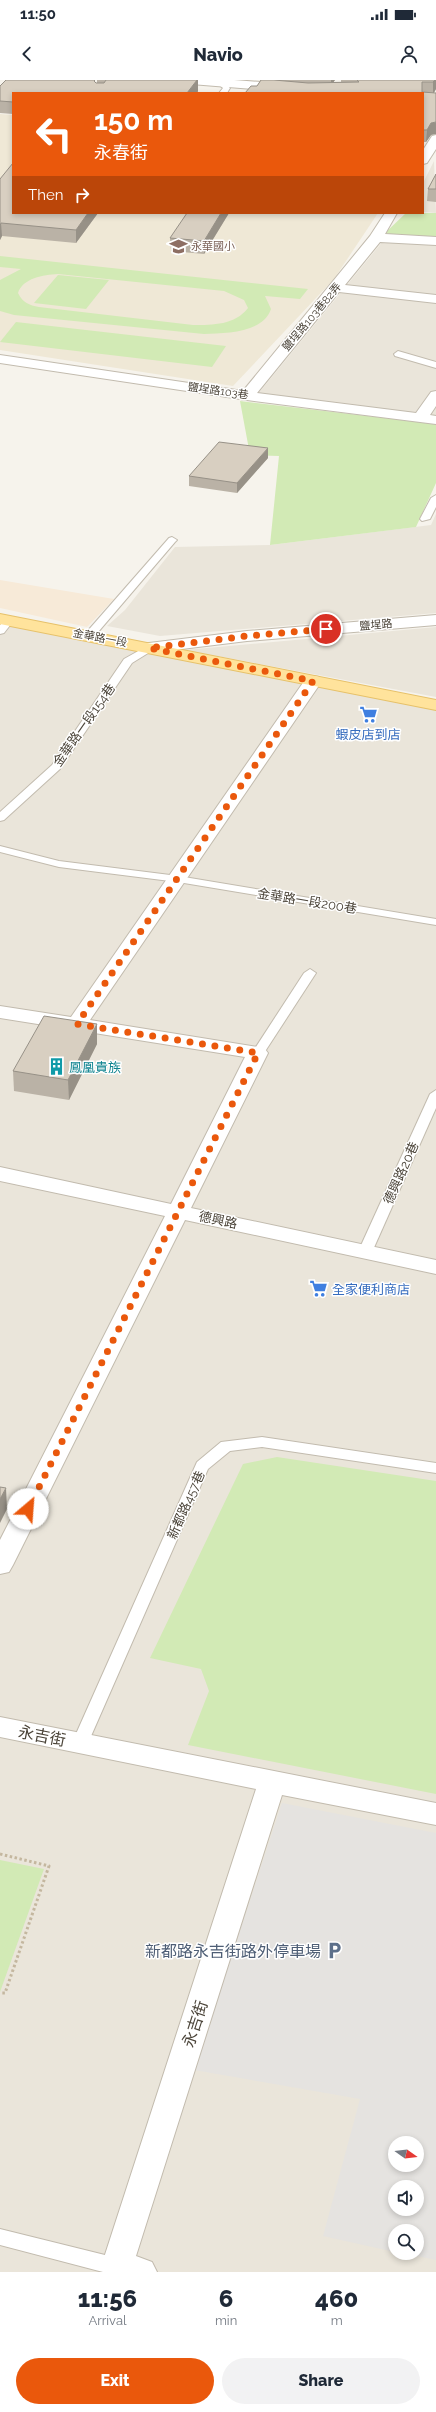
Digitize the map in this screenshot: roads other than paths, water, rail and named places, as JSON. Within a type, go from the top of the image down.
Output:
[{"type":"main road","name":"金華路一段","points":[[3,623],[89,636],[436,705]]},
{"type":"street","points":[[191,80],[219,85],[303,89]]},
{"type":"street","points":[[424,158],[436,139]]},
{"type":"street","name":"鹽埕路103巷82弄","points":[[247,396],[376,238],[390,214]]},
{"type":"street","points":[[376,238],[436,241]]},
{"type":"street","points":[[336,288],[436,299]]},
{"type":"street","name":"鹽埕路103巷","points":[[0,360],[247,396],[436,420]]},
{"type":"street","points":[[420,418],[436,396]]},
{"type":"street","name":"鹽埕路","points":[[149,648],[247,636],[436,620]]},
{"type":"street","points":[[77,1024],[313,681]]},
{"type":"street","points":[[0,1012],[258,1053],[0,1565]]},
{"type":"street","name":"德興路","points":[[0,1174],[436,1267]]},
{"type":"street","name":"永吉街","points":[[0,1727],[436,1814]]},
{"type":"street","name":"永吉街","points":[[129,2269],[272,1782]]},
{"type":"lane","points":[[398,354],[436,365]]},
{"type":"lane","points":[[425,519],[436,498]]},
{"type":"lane","points":[[89,636],[172,540]]},
{"type":"lane","name":"金華路一段154巷","points":[[0,818],[56,767],[128,661],[149,648]]},
{"type":"lane","points":[[0,849],[59,864],[178,879]]},
{"type":"lane","name":"金華路一段200巷","points":[[178,879],[436,922]]},
{"type":"lane","points":[[258,1053],[310,972]]},
{"type":"lane","name":"德興路20巷","points":[[365,1252],[436,1094]]},
{"type":"lane","name":"新都路457巷","points":[[80,1743],[202,1466],[226,1446],[262,1442],[436,1468]]},
{"type":"lane","points":[[0,2237],[129,2269]]},
{"type":"place","name":"永華國小","points":[[178,246]]},
{"type":"place","name":"蝦皮店到店","points":[[368,715]]},
{"type":"place","name":"鳳凰貴族","points":[[56,1067]]},
{"type":"place","name":"全家便利商店","points":[[319,1289]]},
{"type":"place","name":"新都路永吉街路外停車場","points":[[334,1951]]}]
